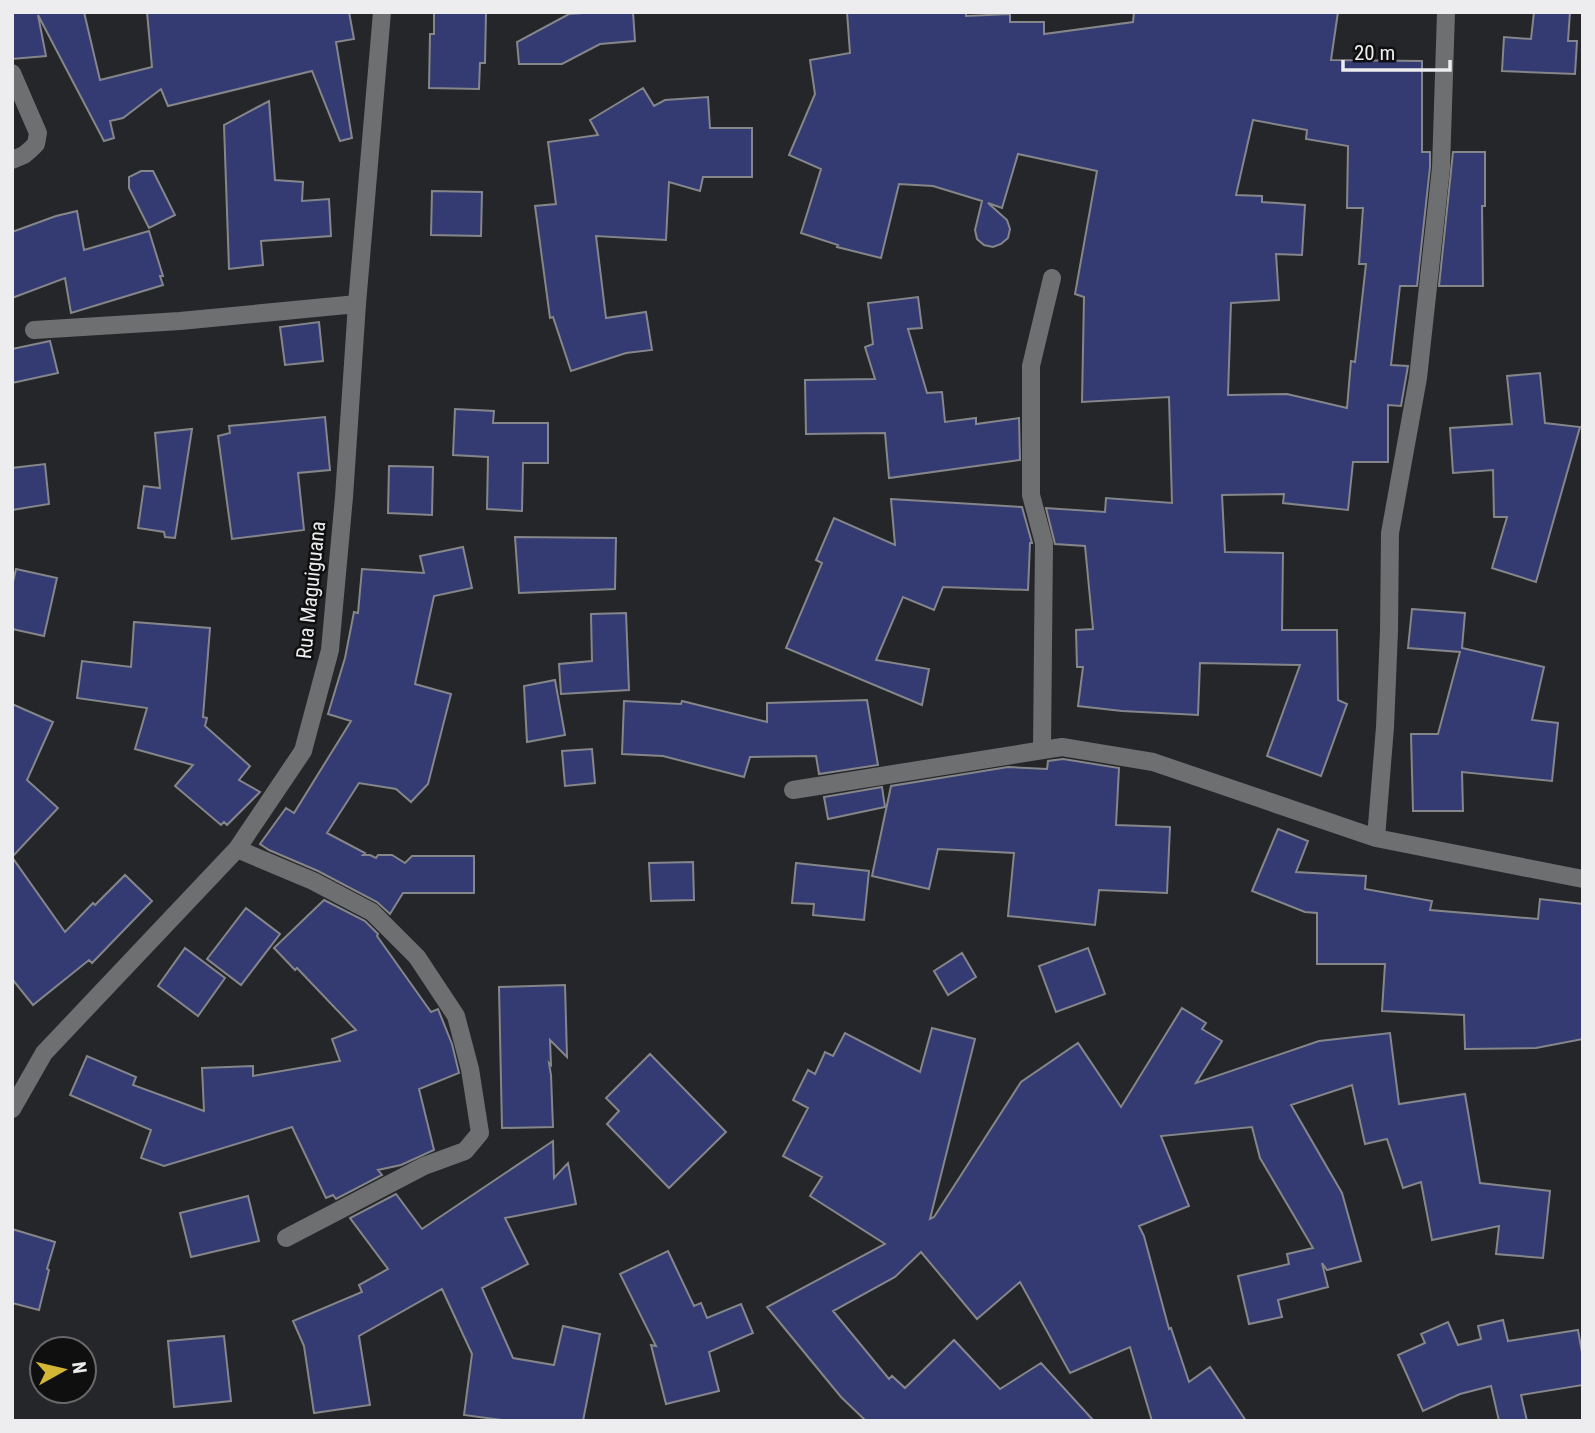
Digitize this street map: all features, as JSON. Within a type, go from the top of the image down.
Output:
[{"type":"street","name":"Rua Maguiguana","points":[[12,1109],[44,1054],[237,849],[303,751],[330,650],[344,497],[356,304],[382,12]]},
{"type":"street","points":[[1376,838],[1385,713],[1390,533],[1419,378],[1441,168],[1446,12]]},
{"type":"street","points":[[12,73],[38,133],[36,144],[12,160]]},
{"type":"street","points":[[1042,750],[1044,543],[1031,495],[1031,366],[1052,278]]},
{"type":"street","points":[[34,330],[180,321],[356,304]]},
{"type":"street","points":[[793,790],[1062,747],[1153,762],[1376,838],[1583,879]]},
{"type":"street","points":[[237,849],[313,881],[372,912],[417,957],[456,1016],[470,1069],[480,1133],[465,1151],[424,1166],[286,1238]]},
{"type":"building","points":[[12,12],[84,12],[100,80],[152,67],[147,12],[349,12],[354,39],[336,42],[352,138],[340,141],[312,71],[168,106],[161,89],[123,118],[110,121],[114,138],[104,141],[38,15],[46,56],[12,59]]},
{"type":"building","points":[[434,12],[486,12],[485,63],[480,63],[479,89],[429,88],[430,34],[434,34]]},
{"type":"building","points":[[633,12],[635,41],[600,44],[562,64],[519,64],[517,42],[569,14]]},
{"type":"building","points":[[847,12],[966,12],[966,16],[1010,14],[1010,22],[1044,22],[1044,34],[1133,22],[1134,12],[1338,12],[1331,60],[1422,61],[1422,152],[1430,152],[1430,167],[1417,286],[1400,286],[1391,365],[1408,366],[1401,406],[1388,405],[1388,462],[1353,462],[1348,510],[1283,503],[1284,494],[1222,495],[1225,552],[1283,553],[1282,630],[1337,630],[1338,700],[1347,704],[1321,776],[1267,756],[1300,665],[1200,663],[1198,715],[1078,706],[1083,667],[1077,667],[1076,630],[1093,629],[1085,546],[1055,544],[1046,508],[1105,512],[1106,498],[1172,503],[1169,397],[1082,402],[1084,297],[1075,294],[1097,171],[1018,154],[1002,208],[988,203],[1007,220],[1010,229],[1008,238],[993,247],[984,245],[977,239],[975,230],[982,201],[933,186],[899,184],[881,258],[837,247],[838,245],[801,233],[821,169],[789,155],[815,94],[810,60],[850,53]],"holes":[[[1253,120],[1307,130],[1306,139],[1348,146],[1347,208],[1363,208],[1359,264],[1366,264],[1355,362],[1351,361],[1347,408],[1287,394],[1228,395],[1231,303],[1279,300],[1276,254],[1302,255],[1305,205],[1262,202],[1262,196],[1236,195]]]},
{"type":"building","points":[[1534,12],[1570,12],[1568,41],[1577,41],[1575,74],[1502,71],[1504,37],[1531,39]]},
{"type":"building","points":[[643,88],[654,106],[665,100],[708,97],[710,128],[752,128],[752,177],[703,177],[700,191],[669,182],[666,240],[596,236],[606,318],[646,312],[652,350],[626,353],[571,371],[553,317],[550,318],[535,206],[556,204],[548,142],[598,135],[590,120]]},
{"type":"building","points":[[269,101],[275,180],[303,182],[302,201],[329,199],[331,236],[261,241],[263,265],[229,269],[224,125]]},
{"type":"building","points":[[1453,152],[1485,152],[1485,206],[1482,206],[1483,286],[1439,286]]},
{"type":"building","points":[[141,171],[153,171],[175,215],[149,228],[129,188],[129,177]]},
{"type":"building","points":[[432,191],[482,192],[481,236],[431,235]]},
{"type":"building","points":[[77,211],[84,250],[149,231],[163,276],[160,276],[163,285],[71,313],[65,278],[12,298],[12,232]]},
{"type":"building","points":[[918,297],[922,328],[908,329],[927,393],[942,392],[945,422],[976,418],[976,424],[1019,418],[1020,460],[889,478],[885,433],[806,434],[805,380],[875,379],[865,347],[873,344],[868,303]]},
{"type":"building","points":[[319,322],[323,361],[285,365],[280,327]]},
{"type":"building","points":[[50,341],[58,373],[12,383],[12,349]]},
{"type":"building","points":[[1540,373],[1545,423],[1580,427],[1536,582],[1492,568],[1507,517],[1494,517],[1493,470],[1453,473],[1450,428],[1512,424],[1507,376]]},
{"type":"building","points":[[455,409],[494,411],[493,423],[548,423],[548,463],[523,463],[522,511],[487,509],[488,457],[453,455]]},
{"type":"building","points":[[325,417],[330,470],[298,473],[304,530],[232,539],[218,436],[230,433],[229,426]]},
{"type":"building","points":[[192,429],[175,538],[165,537],[164,532],[138,528],[144,486],[160,488],[155,433]]},
{"type":"building","points":[[45,464],[49,504],[12,510],[12,468]]},
{"type":"building","points":[[389,466],[433,467],[432,515],[388,513]]},
{"type":"building","points":[[891,499],[1022,507],[1032,543],[1028,590],[943,587],[934,610],[903,597],[876,660],[929,669],[922,705],[786,648],[822,563],[816,560],[834,518],[895,545]]},
{"type":"building","points":[[515,537],[616,538],[615,589],[519,593]]},
{"type":"building","points":[[463,547],[472,588],[434,596],[415,684],[451,694],[428,784],[411,802],[396,789],[359,783],[327,833],[365,853],[363,855],[376,858],[378,855],[392,855],[405,863],[412,856],[474,856],[474,893],[403,893],[390,914],[377,902],[260,844],[286,808],[294,813],[351,721],[328,714],[345,658],[354,612],[358,613],[362,569],[424,573],[420,556]]},
{"type":"building","points":[[16,569],[57,578],[44,636],[12,629],[12,586]]},
{"type":"building","points":[[1412,609],[1465,613],[1462,648],[1544,667],[1532,720],[1558,723],[1552,781],[1462,772],[1463,811],[1413,811],[1411,734],[1438,734],[1460,652],[1408,648]]},
{"type":"building","points":[[626,613],[629,690],[561,694],[559,664],[592,661],[591,614]]},
{"type":"building","points":[[134,622],[210,628],[203,717],[207,718],[205,726],[250,766],[239,780],[260,792],[227,825],[224,822],[221,825],[175,786],[193,765],[135,749],[147,708],[77,698],[82,661],[131,667]]},
{"type":"building","points":[[555,680],[565,735],[527,742],[524,686]]},
{"type":"building","points":[[867,700],[878,765],[819,774],[816,756],[750,757],[744,777],[663,756],[622,754],[624,701],[681,704],[682,701],[767,722],[767,703]]},
{"type":"building","points":[[12,704],[53,722],[27,780],[58,808],[12,857]]},
{"type":"building","points":[[592,749],[595,783],[565,786],[562,751]]},
{"type":"building","points":[[1063,759],[1119,768],[1116,825],[1170,827],[1167,893],[1099,890],[1095,925],[1008,916],[1014,853],[938,849],[929,889],[872,876],[891,786],[1008,767],[1047,769],[1048,761]]},
{"type":"building","points":[[882,787],[885,807],[828,819],[824,797]]},
{"type":"building","points":[[1278,829],[1308,841],[1296,872],[1366,876],[1365,889],[1432,901],[1430,910],[1538,919],[1540,899],[1583,904],[1583,1039],[1536,1048],[1465,1049],[1464,1015],[1382,1011],[1385,964],[1317,964],[1317,913],[1305,912],[1252,891]]},
{"type":"building","points":[[12,857],[65,932],[125,875],[152,901],[92,963],[89,960],[33,1005],[12,979]]},
{"type":"building","points":[[693,862],[694,900],[651,901],[649,863]]},
{"type":"building","points":[[796,863],[869,871],[864,920],[813,915],[814,904],[792,903]]},
{"type":"building","points":[[324,900],[365,921],[378,934],[431,1012],[438,1009],[452,1044],[459,1073],[419,1089],[434,1150],[401,1165],[378,1170],[382,1175],[336,1199],[333,1195],[326,1198],[292,1127],[164,1166],[141,1158],[151,1130],[70,1095],[87,1056],[136,1077],[133,1085],[204,1111],[202,1068],[253,1066],[253,1076],[340,1061],[332,1039],[356,1030],[297,968],[295,970],[274,948]]},
{"type":"building","points":[[246,908],[280,934],[241,985],[207,959]]},
{"type":"building","points":[[185,948],[225,978],[198,1016],[158,986]]},
{"type":"building","points":[[1088,948],[1105,994],[1056,1012],[1039,966]]},
{"type":"building","points":[[962,953],[976,977],[948,995],[934,971]]},
{"type":"building","points":[[565,985],[567,1057],[550,1040],[553,1127],[502,1128],[499,987]]},
{"type":"building","points":[[1182,1008],[1206,1023],[1202,1029],[1222,1041],[1196,1083],[1319,1041],[1390,1033],[1399,1104],[1465,1094],[1480,1183],[1550,1191],[1543,1258],[1496,1254],[1499,1226],[1432,1240],[1421,1182],[1403,1188],[1387,1139],[1365,1144],[1352,1085],[1291,1105],[1342,1193],[1361,1261],[1327,1270],[1322,1263],[1328,1287],[1278,1300],[1282,1317],[1249,1324],[1238,1276],[1289,1264],[1287,1254],[1313,1248],[1260,1158],[1252,1127],[1161,1136],[1189,1206],[1139,1226],[1169,1329],[1171,1328],[1189,1382],[1210,1367],[1246,1421],[1152,1421],[1130,1347],[1070,1373],[1020,1282],[977,1319],[921,1252],[895,1277],[833,1311],[889,1379],[892,1376],[905,1388],[954,1340],[1000,1389],[1041,1363],[1094,1421],[866,1421],[841,1397],[767,1307],[885,1244],[810,1196],[822,1177],[783,1156],[808,1108],[793,1100],[808,1070],[815,1074],[825,1052],[833,1056],[845,1033],[920,1072],[932,1028],[975,1039],[930,1219],[934,1217],[1021,1082],[1078,1043],[1121,1107]]},
{"type":"building","points":[[650,1054],[726,1132],[669,1188],[607,1124],[619,1111],[606,1098]]},
{"type":"building","points":[[553,1141],[554,1178],[568,1163],[576,1204],[505,1218],[528,1264],[482,1288],[513,1358],[554,1365],[563,1326],[600,1334],[583,1421],[509,1421],[464,1415],[472,1354],[442,1289],[359,1336],[370,1405],[314,1413],[304,1346],[293,1321],[362,1292],[359,1285],[388,1269],[350,1218],[396,1194],[422,1229]]},
{"type":"building","points":[[248,1196],[259,1241],[191,1257],[180,1213]]},
{"type":"building","points":[[12,1229],[55,1242],[39,1310],[12,1303]]},
{"type":"building","points":[[668,1251],[694,1306],[701,1303],[707,1318],[741,1304],[753,1333],[709,1352],[719,1391],[666,1404],[651,1345],[656,1346],[620,1274]]},
{"type":"building","points":[[1503,1320],[1508,1341],[1578,1330],[1583,1358],[1583,1385],[1521,1395],[1527,1421],[1499,1421],[1491,1386],[1460,1394],[1423,1411],[1398,1355],[1425,1343],[1421,1334],[1448,1322],[1458,1345],[1481,1339],[1478,1326]]},
{"type":"building","points":[[224,1336],[231,1401],[174,1407],[168,1341]]}]
